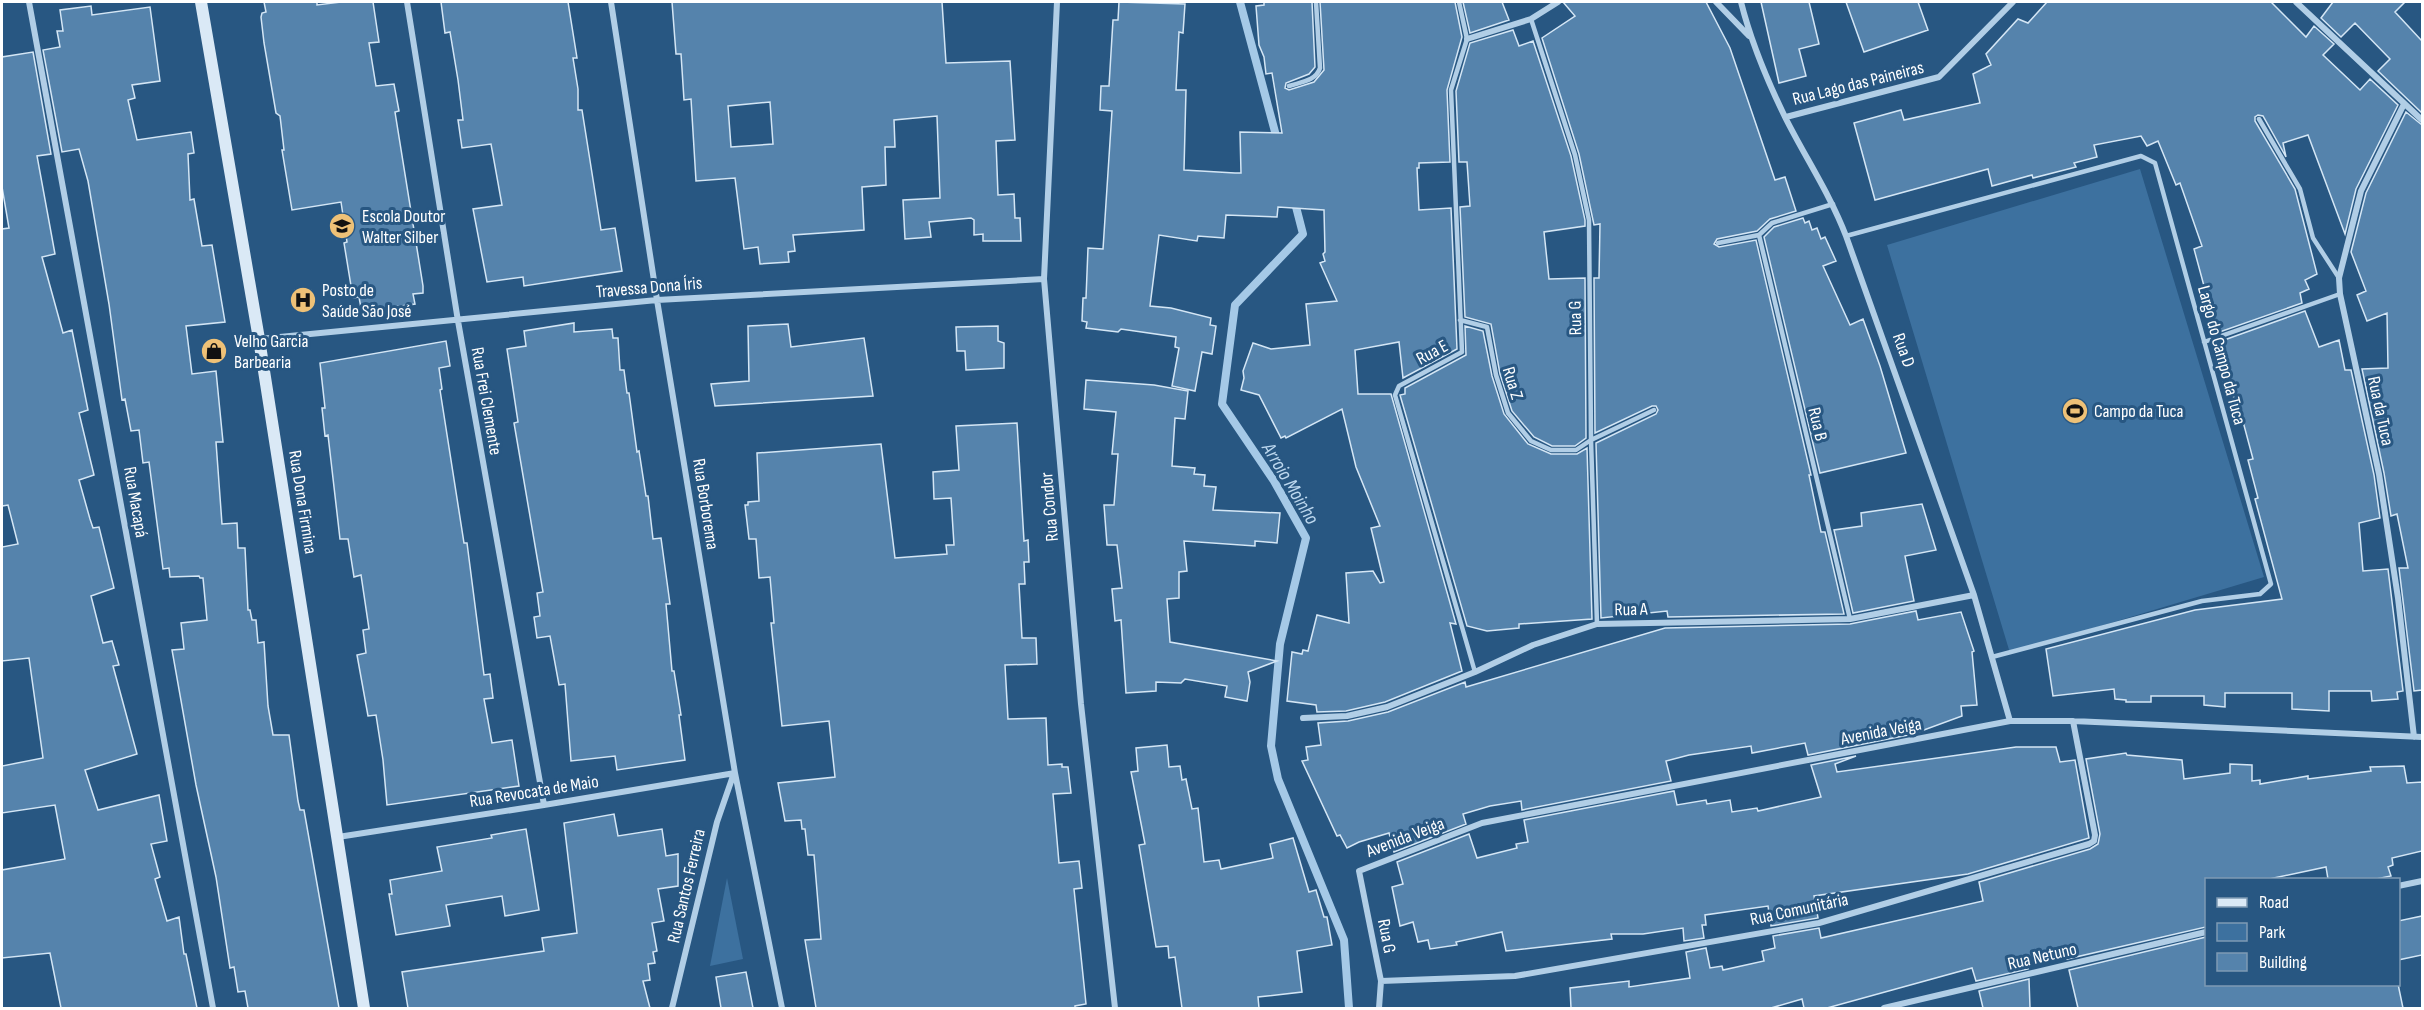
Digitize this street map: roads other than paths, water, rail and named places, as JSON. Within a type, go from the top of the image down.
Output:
[{"type":"street","name":"Rua Macapá","points":[[29,2],[213,1008]]},
{"type":"street","name":"Rua Dona Firmina","points":[[201,2],[259,339],[364,1008]]},
{"type":"street","name":"Rua Frei Clemente","points":[[407,2],[458,321],[544,805]]},
{"type":"street","name":"Rua Borborema","points":[[611,2],[657,300],[735,773],[782,1008]]},
{"type":"street","name":"Rua Condor","points":[[1057,2],[1044,279],[1082,715],[1115,1008]]},
{"type":"street","points":[[1467,39],[1531,19],[1558,2]]},
{"type":"street","points":[[1716,2],[1749,36]]},
{"type":"street","name":"Rua D","points":[[1741,2],[1749,36],[1786,117],[1834,204],[1846,236],[1974,595],[2010,721]]},
{"type":"street","name":"Rua Lago das Paineiras","points":[[1786,117],[1940,77],[2013,2]]},
{"type":"street","points":[[2296,2],[2422,120]]},
{"type":"street","name":"Rua da Tuca","points":[[2404,104],[2361,191],[2339,278],[2340,294],[2379,474],[2398,598],[2414,737]]},
{"type":"street","name":"Travessa Dona Íris","points":[[259,339],[657,300],[1044,279]]},
{"type":"street","name":"Rua A","points":[[1303,718],[1347,716],[1387,707],[1475,672],[1533,645],[1597,624],[1851,620],[1974,595]]},
{"type":"street","name":"Avenida Veiga","points":[[1359,871],[1482,823],[2010,721],[2073,721],[2422,737]]},
{"type":"street","name":"Rua Comunitária","points":[[1381,981],[1515,976],[1819,923],[2089,844],[2094,841],[2095,835],[2073,721]]},
{"type":"street","name":"Rua Revocata de Maio","points":[[338,837],[735,773]]},
{"type":"street","name":"Rua Santos Ferreira","points":[[672,1008],[717,822],[735,773]]},
{"type":"street","name":"Rua G","points":[[1359,871],[1381,981],[1379,1008]]},
{"type":"street","points":[[2400,886],[2422,881]]},
{"type":"street","name":"Rua Netuno","points":[[1884,1008],[2205,932]]},
{"type":"lane","points":[[1289,86],[1314,78],[1318,74],[1316,2]]},
{"type":"lane","name":"Rua E","points":[[1459,2],[1467,39],[1451,90],[1462,352],[1398,386],[1395,395],[1475,672]]},
{"type":"lane","name":"Rua G","points":[[1531,19],[1575,155],[1589,220],[1591,440],[1597,624]]},
{"type":"lane","points":[[2259,119],[2300,189],[2313,238],[2339,278]]},
{"type":"lane","name":"Largo do Campo da Tuca","points":[[1846,236],[2141,156],[2155,163],[2271,584],[2260,594],[2202,601],[1992,657]]},
{"type":"lane","points":[[1718,243],[1759,235],[1772,223],[1834,204]]},
{"type":"lane","name":"Rua B","points":[[1759,235],[1851,620]]},
{"type":"lane","points":[[2204,342],[2340,294]]},
{"type":"lane","name":"Rua Z","points":[[1460,320],[1487,327],[1496,375],[1508,413],[1531,441],[1551,450],[1576,450],[1591,440],[1654,410]]},
{"type":"waterway","name":"Arroio Moinho","points":[[1240,2],[1278,143]]},
{"type":"waterway","name":"Arroio Moinho","points":[[1294,199],[1303,234],[1235,305],[1222,404],[1274,481],[1306,538],[1280,644],[1271,746],[1278,779],[1344,940],[1349,1008]]},
{"type":"place","name":"Escola Doutor Walter Silber","points":[[342,226]]},
{"type":"place","name":"Posto de Saúde São José","points":[[303,300]]},
{"type":"place","name":"Velho Garcia Barbearia","points":[[214,351]]},
{"type":"place","name":"Campo da Tuca","points":[[2075,411]]}]
